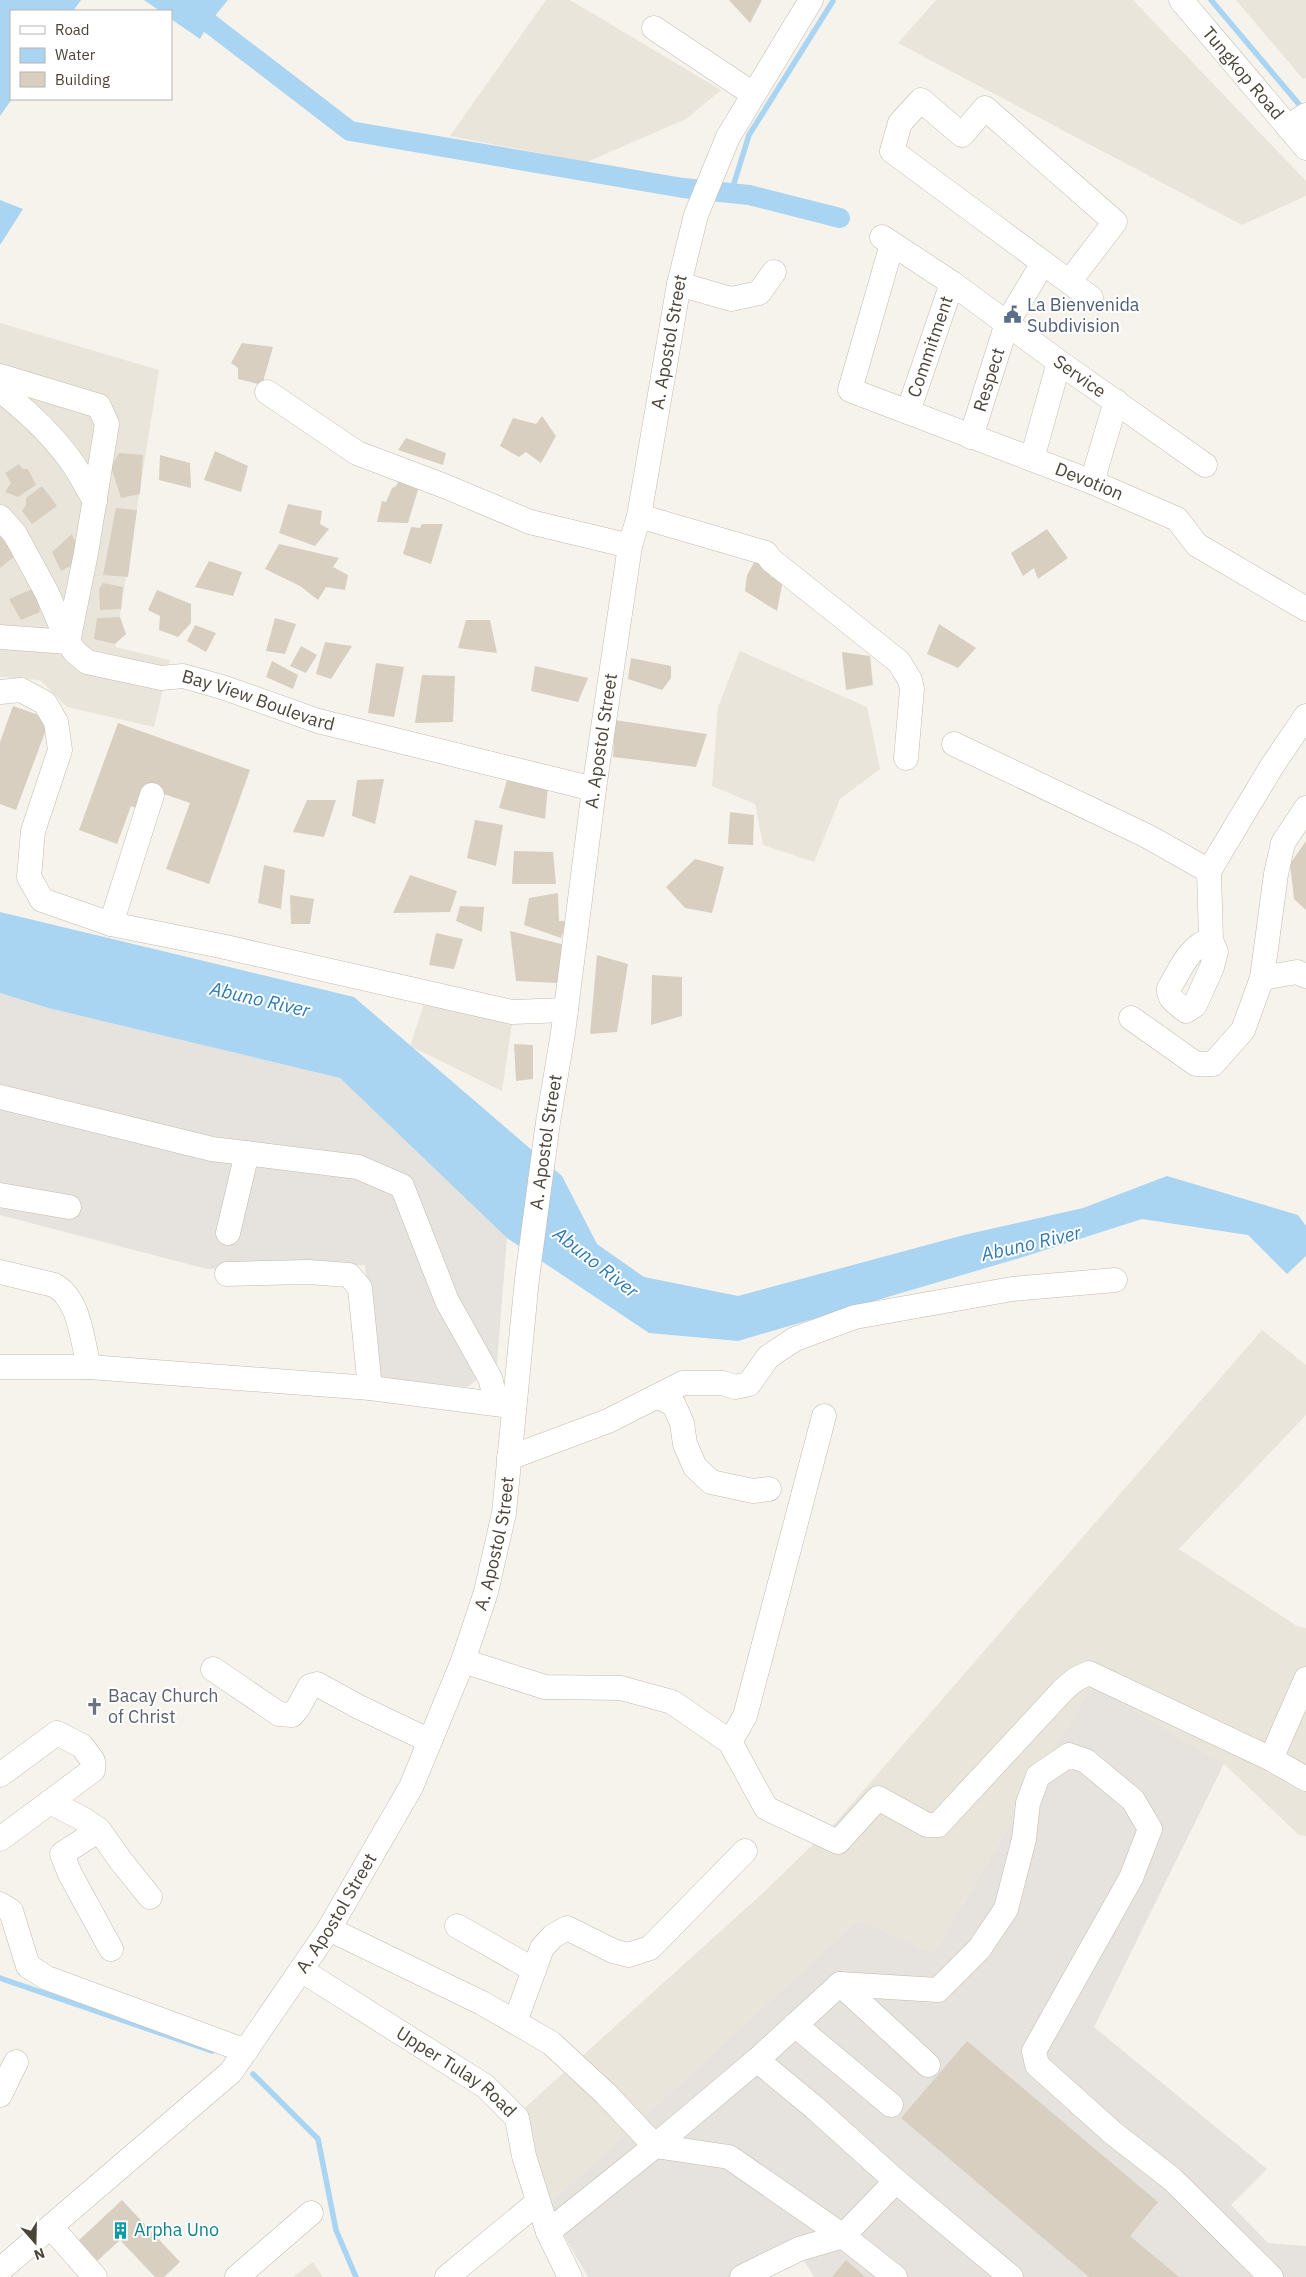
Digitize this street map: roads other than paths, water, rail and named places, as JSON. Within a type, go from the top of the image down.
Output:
[{"type":"street","name":"A. Apostol Street","points":[[0,2270],[239,2061],[329,1929],[411,1787],[463,1661],[486,1592],[504,1513],[509,1458],[506,1405],[527,1279],[548,1122],[566,1010],[594,790],[630,546],[639,516],[679,284],[700,206],[728,137],[811,0]]},
{"type":"street","name":"Tungkop Road","points":[[1181,0],[1297,121],[1306,148]]},
{"type":"street","points":[[654,28],[753,94]]},
{"type":"street","points":[[1069,282],[1115,222],[985,108],[962,135],[920,100],[900,122],[892,151],[1043,262],[1069,282],[1091,298]]},
{"type":"street","name":"Service","points":[[850,390],[887,240],[952,283],[1059,362],[1206,465]]},
{"type":"street","name":"Respect","points":[[971,437],[1007,323],[1043,262]]},
{"type":"street","points":[[679,284],[731,299],[759,293],[774,272]]},
{"type":"street","name":"Commitment","points":[[908,412],[952,283]]},
{"type":"street","points":[[1032,459],[1059,362]]},
{"type":"street","points":[[0,376],[99,406],[107,424],[95,501],[68,642],[0,637]]},
{"type":"street","points":[[0,390],[26,410],[50,434],[72,462],[95,501]]},
{"type":"street","name":"Devotion","points":[[850,390],[1092,482],[1177,519],[1197,545],[1302,598]]},
{"type":"street","points":[[267,392],[357,453],[447,486],[530,522],[630,546]]},
{"type":"street","points":[[1092,482],[1116,401]]},
{"type":"street","points":[[639,516],[766,553],[771,560],[899,662],[910,680],[912,689],[906,758]]},
{"type":"street","name":"Bay View Boulevard","points":[[0,517],[15,534],[47,594],[68,642],[75,652],[87,662],[161,678],[183,676],[222,687],[318,721],[594,790]]},
{"type":"street","points":[[47,594],[65,596],[73,592],[81,577]]},
{"type":"street","points":[[0,692],[21,690],[45,703],[56,722],[60,750],[33,831],[29,877],[42,900],[111,924],[221,946],[512,1012],[566,1010]]},
{"type":"street","points":[[1211,940],[1209,871],[1272,766],[1306,716]]},
{"type":"street","points":[[954,744],[1148,836],[1209,871]]},
{"type":"street","points":[[111,924],[152,795]]},
{"type":"street","points":[[1131,1018],[1196,1064],[1213,1064],[1243,1030],[1262,978],[1276,874],[1283,843],[1306,808]]},
{"type":"street","points":[[1262,978],[1297,972],[1306,976]]},
{"type":"street","points":[[0,1097],[212,1149],[358,1167],[402,1186],[447,1301],[506,1405]]},
{"type":"street","points":[[228,1233],[247,1153]]},
{"type":"street","points":[[0,1195],[69,1207]]},
{"type":"street","points":[[0,1272],[54,1285],[62,1289],[75,1310],[89,1367]]},
{"type":"street","points":[[228,1274],[308,1272],[349,1275],[360,1288],[370,1388]]},
{"type":"street","points":[[509,1458],[608,1421],[659,1397],[683,1383],[723,1383],[735,1387],[749,1384],[768,1356],[795,1339],[855,1317],[1012,1289],[1115,1280]]},
{"type":"street","points":[[0,1367],[89,1367],[370,1388],[506,1405]]},
{"type":"street","points":[[659,1397],[674,1405],[682,1423],[685,1444],[695,1467],[710,1482],[753,1491],[769,1488]]},
{"type":"street","points":[[730,1742],[745,1716],[824,1416]]},
{"type":"street","points":[[463,1661],[545,1687],[621,1688],[672,1702],[730,1742],[766,1808],[838,1842],[878,1798],[927,1825],[938,1825],[1064,1689],[1076,1678],[1089,1673],[1271,1759],[1306,1779]]},
{"type":"street","points":[[213,1669],[279,1714],[292,1715],[310,1686],[317,1684],[359,1707],[430,1741]]},
{"type":"street","points":[[1271,1759],[1306,1679]]},
{"type":"street","points":[[0,1775],[55,1733],[59,1733],[82,1746],[93,1761],[93,1770],[0,1839]]},
{"type":"street","points":[[548,2232],[656,2146],[757,2060],[840,1984],[938,1990],[979,1949],[1006,1909],[1024,1839],[1028,1803],[1038,1776],[1069,1755],[1086,1760],[1133,1800],[1150,1829],[1131,1878],[1034,2051],[1037,2064],[1113,2133],[1172,2179],[1271,2277]]},
{"type":"street","points":[[50,1802],[100,1830],[121,1862],[150,1896]]},
{"type":"street","points":[[100,1830],[62,1854],[70,1874],[111,1949]]},
{"type":"street","points":[[514,2022],[542,1948],[553,1936],[567,1928],[613,1951],[628,1955],[650,1948],[745,1851]]},
{"type":"street","points":[[0,1904],[12,1911],[28,1966],[34,1970],[47,1978],[239,2061]]},
{"type":"street","points":[[457,1926],[534,1970]]},
{"type":"street","points":[[329,1929],[482,2003],[551,2043],[606,2094],[656,2146],[728,2157],[843,2236],[895,2277]]},
{"type":"street","name":"Upper Tulay Road","points":[[302,1970],[485,2086],[516,2118],[524,2156],[548,2232],[570,2277]]},
{"type":"street","points":[[840,1984],[928,2065]]},
{"type":"street","points":[[795,2025],[891,2105]]},
{"type":"street","points":[[757,2060],[815,2108],[896,2181],[1011,2277]]},
{"type":"street","points":[[0,2095],[16,2062]]},
{"type":"street","points":[[742,2277],[798,2249],[843,2236],[896,2181]]},
{"type":"street","points":[[447,2277],[538,2202]]},
{"type":"street","points":[[237,2277],[311,2213]]},
{"type":"street","points":[[51,2227],[95,2277]]},
{"type":"water","points":[[0,0],[81,0],[74,10],[10,10],[11,100],[0,116]]},
{"type":"water","points":[[144,0],[228,0],[209,23],[200,39],[172,20],[172,10],[159,10]]},
{"type":"water","points":[[0,200],[23,209],[0,245]]},
{"type":"water","name":"Abuno River","points":[[0,912],[354,997],[562,1176],[597,1244],[644,1277],[738,1296],[964,1235],[1083,1208],[1167,1176],[1298,1215],[1306,1226],[1306,1256],[1287,1274],[1248,1235],[1142,1219],[1020,1258],[738,1341],[649,1333],[507,1238],[340,1078],[48,1008],[0,993]]},
{"type":"waterway","points":[[1211,0],[1303,109]]},
{"type":"waterway","points":[[731,193],[749,135],[833,1]]},
{"type":"waterway","points":[[209,23],[350,131],[683,188],[749,195],[840,218]]},
{"type":"waterway","points":[[0,1978],[212,2051]]},
{"type":"waterway","points":[[253,2074],[318,2139],[336,2230],[356,2277]]},
{"type":"place","name":"La Bienvenida Subdivision","points":[[1013,315]]},
{"type":"place","name":"Bacay Church of Christ","points":[[94,1706]]},
{"type":"place","name":"Arpha Uno","points":[[120,2230]]}]
